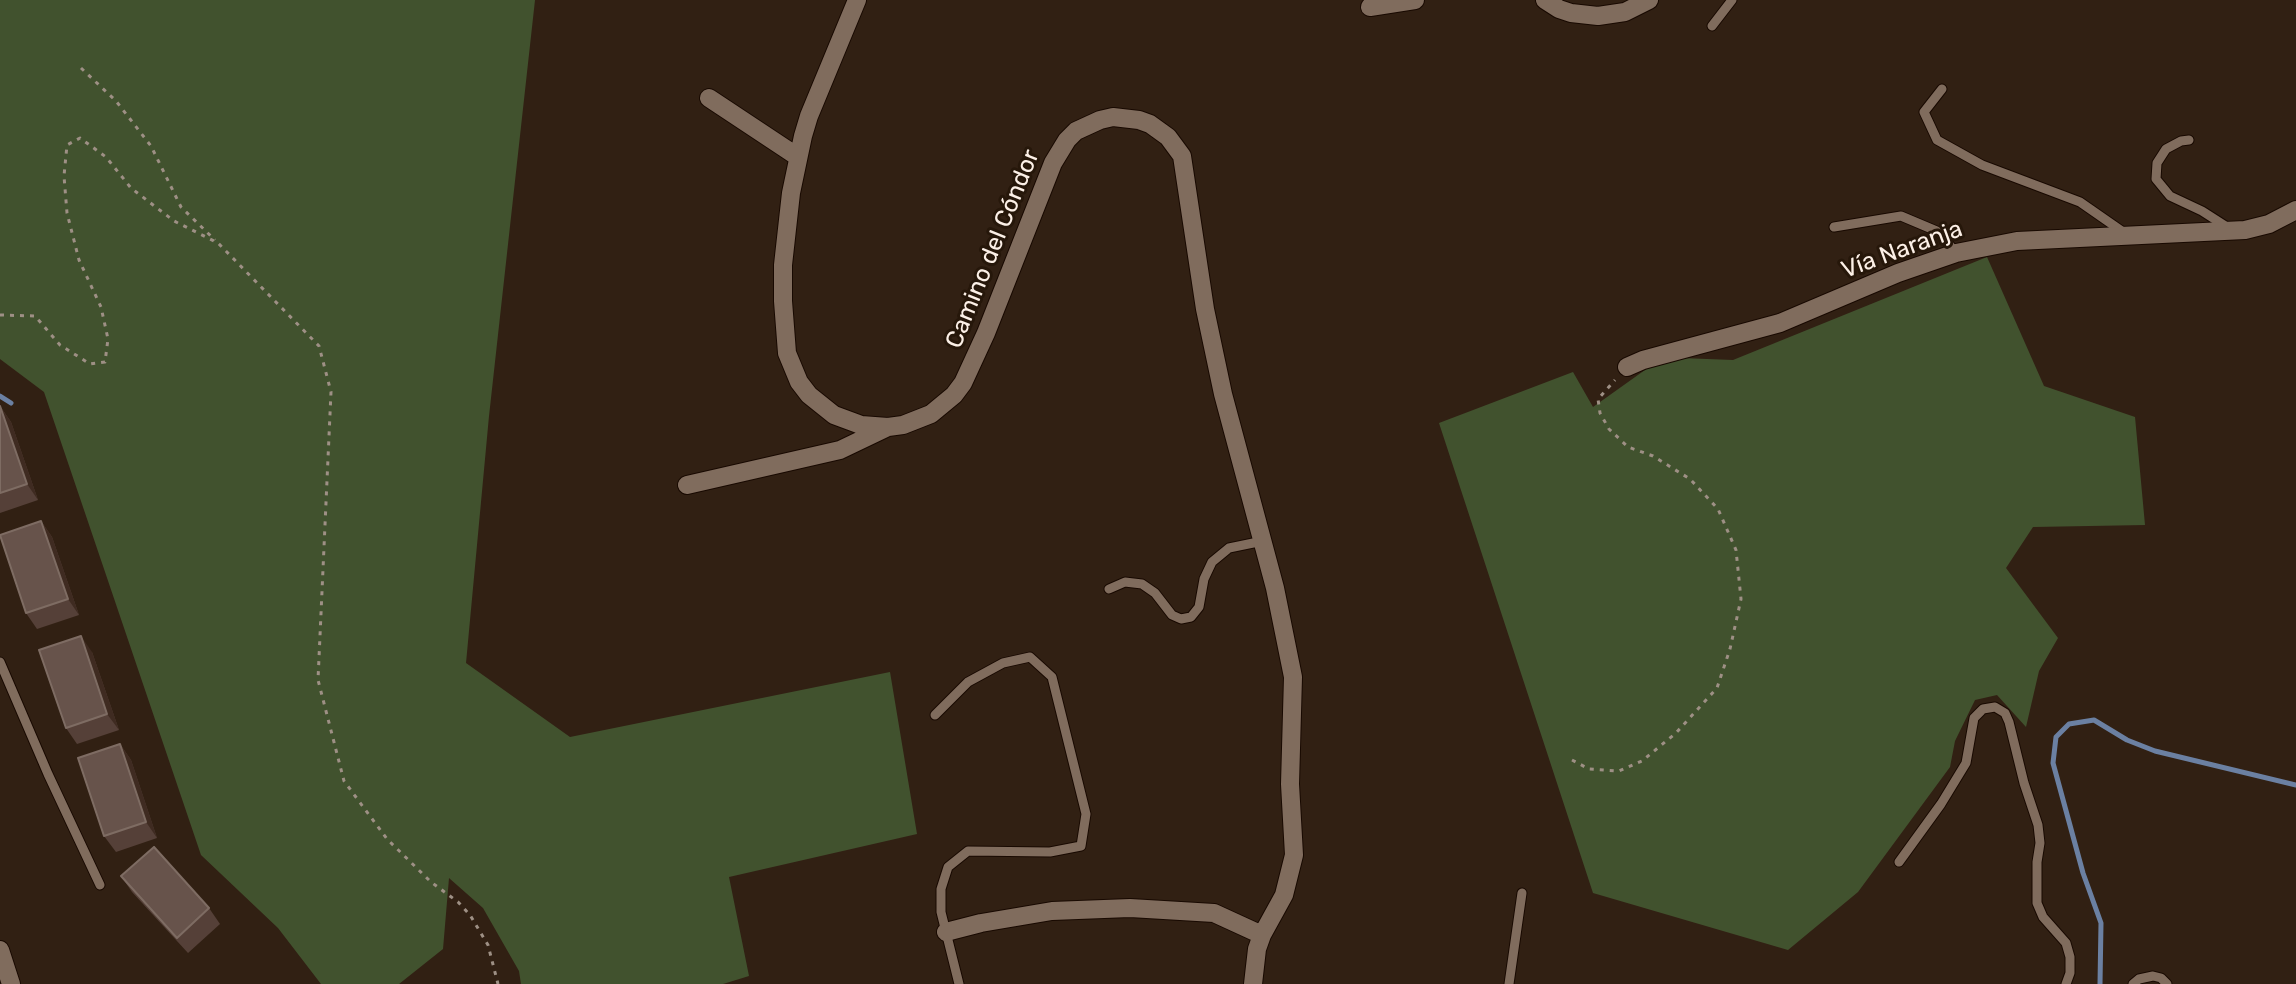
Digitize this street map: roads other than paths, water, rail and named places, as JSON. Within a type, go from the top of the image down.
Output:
[{"type":"street","name":"Camino del Cóndor","points":[[857,0],[809,116],[791,193],[783,265],[787,353],[799,382],[821,406],[848,421],[888,427],[903,425],[931,414],[954,395],[963,383],[986,333],[1053,163],[1076,131],[1113,117],[1139,120],[1168,137],[1182,156],[1205,309],[1223,394],[1275,588],[1293,677],[1290,784],[1294,855],[1284,895],[1262,935],[1254,965],[1253,984]]},
{"type":"street","points":[[1370,7],[1415,0]]},
{"type":"street","points":[[1545,0],[1571,13],[1598,16],[1625,12],[1649,0]]},
{"type":"street","points":[[709,98],[798,157]]},
{"type":"street","name":"Vía Naranja","points":[[1627,367],[1780,323],[1898,273],[1956,253],[2017,241],[2233,231],[2269,224],[2296,210]]},
{"type":"street","points":[[687,485],[840,450],[888,427]]},
{"type":"street","points":[[946,932],[1052,911],[1130,908],[1214,913],[1262,935]]},
{"type":"street","points":[[0,950],[11,984]]},
{"type":"lane","points":[[1712,26],[1732,0]]},
{"type":"lane","points":[[1942,89],[1924,112],[1937,140],[1982,165],[2080,202],[2128,235]]},
{"type":"lane","points":[[2189,140],[2166,149],[2157,163],[2156,179],[2170,196],[2202,211],[2233,231]]},
{"type":"lane","points":[[1834,227],[1901,216],[1939,232],[1956,253]]},
{"type":"lane","points":[[1109,589],[1125,582],[1142,584],[1155,593],[1172,615],[1181,619],[1191,617],[1199,607],[1204,579],[1212,562],[1229,548],[1263,541]]},
{"type":"lane","points":[[935,715],[968,682],[1003,663],[1030,657],[1052,677],[1086,814],[1081,846],[1050,852],[968,851],[948,867],[941,889],[941,912],[959,984]]},
{"type":"lane","points":[[0,662],[100,885]]},
{"type":"lane","points":[[1899,862],[1966,763],[1974,718],[1983,709],[1995,707],[2005,713],[2038,825],[2037,903],[2043,917],[2066,943],[2070,957],[2066,984]]},
{"type":"lane","points":[[1509,984],[1522,893]]},
{"type":"lane","points":[[2133,984],[2139,979],[2153,976],[2167,984]]},
{"type":"waterway","points":[[0,396],[11,403]]},
{"type":"waterway","points":[[2100,984],[2101,923],[2083,873],[2053,763],[2056,737],[2069,724],[2094,720],[2127,740],[2155,751],[2296,785]]}]
